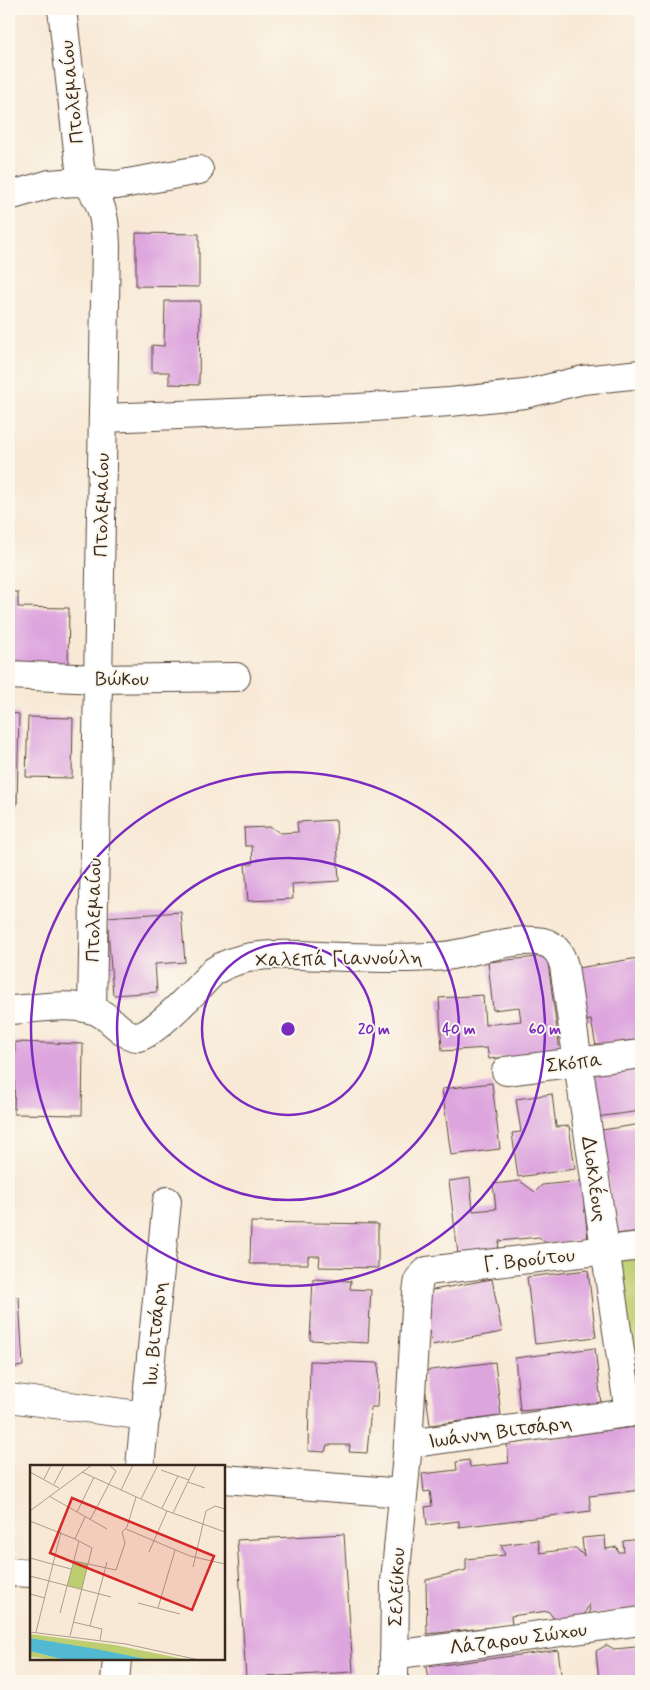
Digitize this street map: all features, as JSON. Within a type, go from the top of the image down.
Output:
[{"type":"street","name":"Πτολεμαίου","points":[[62,9],[80,168],[86,184],[97,199],[105,225],[106,246],[92,1009]]},
{"type":"street","points":[[9,196],[50,184],[68,182],[118,185],[199,170]]},
{"type":"street","points":[[103,418],[357,408],[450,402],[525,394],[583,380],[641,374]]},
{"type":"street","name":"Βώκου","points":[[9,675],[98,679],[236,677]]},
{"type":"street","name":"Χαλεπά Γιαννούλη","points":[[9,1010],[68,1007],[92,1009],[107,1017],[124,1032],[131,1036],[140,1037],[154,1029],[214,971],[243,959],[275,955],[420,958],[450,955],[516,943],[542,942],[554,947]]},
{"type":"street","name":"Διοκλέους","points":[[554,947],[560,953],[564,966],[606,1251],[635,1412]]},
{"type":"street","name":"Σκόπα","points":[[506,1071],[641,1054]]},
{"type":"street","name":"Ιω. Βιτσάρη","points":[[140,1465],[167,1201]]},
{"type":"street","name":"Γ. Βρούτου","points":[[408,1444],[417,1292],[419,1279],[427,1271],[641,1246]]},
{"type":"street","points":[[9,1398],[146,1416]]},
{"type":"street","name":"Ιωάννη Βιτσάρη","points":[[403,1493],[408,1444],[635,1412]]},
{"type":"street","points":[[225,1479],[403,1493]]},
{"type":"street","name":"Σελεύκου","points":[[394,1681],[394,1581],[403,1493]]},
{"type":"street","points":[[9,1572],[30,1573]]},
{"type":"street","name":"Λάζαρου Σώχου","points":[[394,1655],[641,1621]]},
{"type":"street","points":[[115,1681],[117,1660]]},
{"type":"green space","points":[[641,1246],[641,1411],[606,1251]]},
{"type":"building","points":[[136,233],[199,234],[199,287],[136,286]]},
{"type":"building","points":[[165,301],[200,301],[199,385],[169,384],[169,372],[152,372],[152,345],[164,346]]},
{"type":"building","points":[[9,592],[18,592],[18,607],[69,608],[68,669],[9,668]]},
{"type":"building","points":[[9,713],[19,714],[17,805],[9,805]]},
{"type":"building","points":[[28,717],[73,718],[72,778],[26,777]]},
{"type":"building","points":[[336,820],[339,881],[292,884],[293,899],[248,901],[245,864],[253,864],[252,846],[245,846],[244,828],[271,827],[280,833],[298,832],[297,822]]},
{"type":"building","points":[[181,912],[185,962],[155,964],[157,992],[113,995],[107,917]]},
{"type":"building","points":[[547,956],[560,1052],[489,1059],[487,1048],[442,1051],[439,998],[483,995],[485,1025],[521,1021],[519,1007],[493,1010],[488,962]]},
{"type":"building","points":[[638,958],[641,977],[641,1039],[596,1046],[591,1020],[586,1021],[572,969]]},
{"type":"building","points":[[15,1042],[83,1044],[82,1115],[14,1114]]},
{"type":"building","points":[[641,1068],[641,1111],[596,1117],[591,1074]]},
{"type":"building","points":[[492,1083],[500,1149],[451,1155],[442,1089]]},
{"type":"building","points":[[552,1094],[556,1127],[569,1126],[575,1169],[518,1177],[512,1133],[521,1132],[516,1099]]},
{"type":"building","points":[[641,1124],[641,1231],[616,1234],[602,1130]]},
{"type":"building","points":[[470,1178],[473,1211],[496,1209],[493,1184],[520,1181],[535,1192],[542,1185],[582,1181],[588,1240],[547,1244],[539,1237],[499,1241],[498,1250],[458,1254],[449,1181]]},
{"type":"building","points":[[251,1222],[378,1224],[378,1268],[319,1267],[320,1256],[308,1256],[308,1264],[250,1264]]},
{"type":"building","points":[[588,1270],[596,1337],[535,1344],[527,1277]]},
{"type":"building","points":[[313,1279],[351,1281],[350,1289],[371,1290],[368,1343],[310,1340]]},
{"type":"building","points":[[492,1279],[502,1332],[432,1345],[422,1292]]},
{"type":"building","points":[[19,1297],[23,1366],[9,1368],[9,1298]]},
{"type":"building","points":[[595,1348],[601,1404],[520,1411],[515,1358]]},
{"type":"building","points":[[310,1361],[379,1363],[377,1407],[371,1407],[367,1453],[349,1452],[350,1445],[327,1445],[325,1452],[308,1451]]},
{"type":"building","points":[[495,1362],[501,1416],[430,1425],[423,1371]]},
{"type":"building","points":[[641,1426],[641,1490],[589,1496],[591,1511],[459,1527],[459,1521],[427,1525],[425,1507],[432,1506],[430,1491],[424,1492],[422,1474],[457,1470],[456,1462],[469,1460],[470,1467],[509,1463],[507,1444]]},
{"type":"building","points":[[344,1534],[353,1672],[246,1678],[237,1540]]},
{"type":"building","points":[[605,1536],[606,1549],[617,1547],[618,1552],[624,1552],[623,1541],[641,1539],[641,1609],[590,1615],[589,1604],[583,1618],[556,1621],[548,1611],[511,1616],[512,1625],[427,1634],[426,1580],[466,1570],[466,1559],[505,1555],[501,1545],[538,1540],[540,1553],[576,1548],[584,1556],[582,1538]]},
{"type":"building","points":[[607,1645],[614,1649],[636,1647],[640,1681],[599,1681],[596,1651]]},
{"type":"building","points":[[558,1650],[562,1681],[428,1681],[426,1667]]}]
